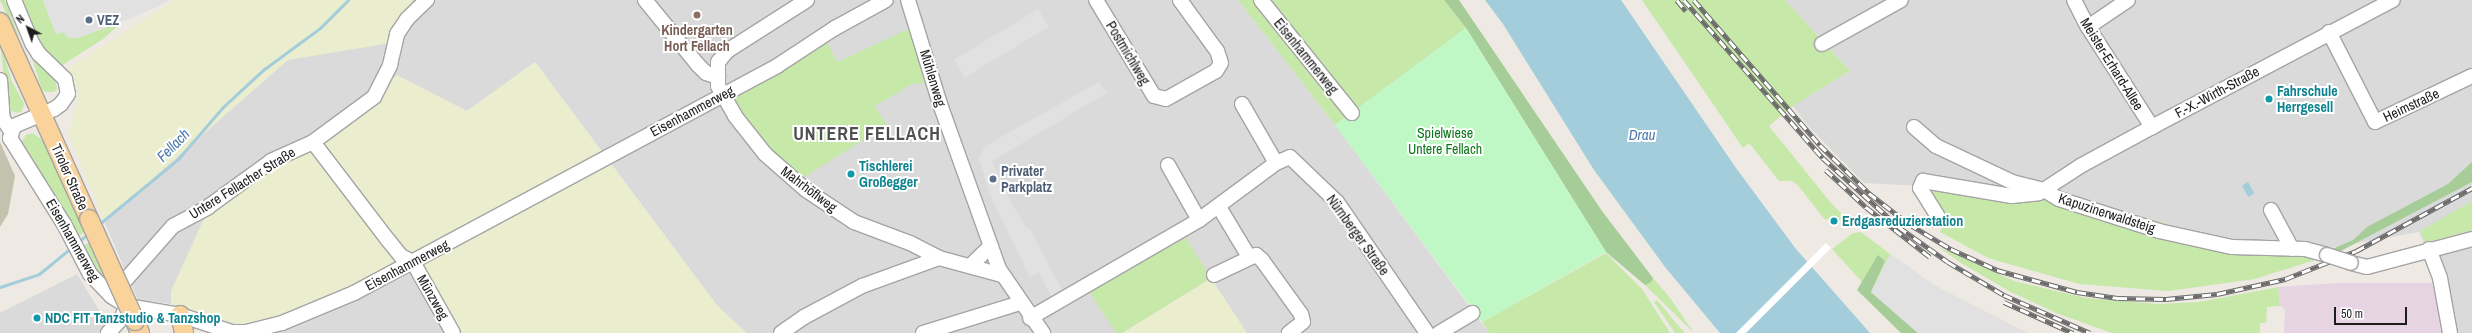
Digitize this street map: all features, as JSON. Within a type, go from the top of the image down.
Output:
[{"type":"main road","name":"Tiroler Straße","points":[[0,22],[134,320]]},
{"type":"main road","points":[[180,315],[184,333]]},
{"type":"street","points":[[11,131],[19,122],[42,114],[62,104],[68,94],[65,79],[39,54],[14,0]]},
{"type":"street","name":"Untere Fellacher Straße","points":[[111,296],[132,275],[173,226],[208,208],[271,161],[313,142],[374,96],[390,64],[397,34],[407,19],[426,0]]},
{"type":"street","points":[[645,0],[706,73],[718,77]]},
{"type":"street","name":"Mahrhöflweg","points":[[807,0],[726,51],[718,62],[718,86],[735,116],[765,154],[806,190],[854,222],[910,243],[939,258],[1002,275]]},
{"type":"street","name":"Eisenhammerweg","points":[[0,80],[3,119],[11,131],[10,138],[17,152],[73,239],[90,274],[134,320],[180,315],[232,332],[246,332],[282,323],[354,293],[723,94],[886,0]]},
{"type":"street","name":"Mühlenweg","points":[[908,0],[940,104],[1002,275],[1030,318],[1043,333]]},
{"type":"street","name":"Postmichlweg","points":[[1096,0],[1154,96],[1166,98],[1216,71],[1221,63],[1217,51],[1180,0]]},
{"type":"street","name":"Eisenhammerweg","points":[[1261,0],[1352,112]]},
{"type":"street","points":[[1822,44],[1901,0]]},
{"type":"street","name":"Meister-Erhard-Allee","points":[[2074,0],[2088,27],[2152,127]]},
{"type":"street","points":[[2088,27],[2128,0]]},
{"type":"street","name":"F.-X.-Wirth-Straße","points":[[1936,220],[1937,215],[1920,188],[1923,181],[2012,196],[2034,194],[2044,190],[2082,165],[2152,127],[2329,32],[2393,0]]},
{"type":"street","name":"Heimstraße","points":[[2329,32],[2375,122],[2472,76]]},
{"type":"street","points":[[1242,104],[1276,163]]},
{"type":"street","name":"Kapuzinerwaldsteig","points":[[1914,127],[1936,146],[1961,160],[2012,182],[2044,190],[2059,199],[2159,231],[2232,247],[2305,249],[2367,267],[2472,239]]},
{"type":"street","points":[[313,142],[388,240],[402,256],[413,262]]},
{"type":"street","name":"Nürnberger Straße","points":[[1199,220],[1219,207],[1276,163],[1290,157],[1337,202],[1427,333]]},
{"type":"street","points":[[1030,318],[1199,220],[1168,164]]},
{"type":"street","points":[[1219,207],[1249,257]]},
{"type":"street","points":[[2271,210],[2292,249]]},
{"type":"street","points":[[970,266],[991,246]]},
{"type":"street","points":[[2428,250],[2440,278],[2450,333]]},
{"type":"street","points":[[1214,275],[1249,257],[1256,255],[1262,260],[1301,314],[1303,322],[1289,333]]},
{"type":"street","points":[[781,333],[804,317],[862,286],[939,258]]},
{"type":"street","name":"Münzweg","points":[[413,262],[453,333]]},
{"type":"street","points":[[923,333],[1020,303]]},
{"type":"street","points":[[1439,333],[1472,313]]},
{"type":"street","points":[[108,333],[121,319],[134,320]]},
{"type":"shaded area","name":"VEZ","points":[[43,0],[171,0],[132,18],[77,38],[69,38],[63,32],[56,34]]},
{"type":"shaded area","points":[[175,0],[413,0],[390,43],[288,60],[104,221],[68,134],[78,102],[77,88],[64,71]]},
{"type":"shaded area","points":[[413,0],[1238,0],[1335,125],[1489,333],[746,333],[716,304],[535,62],[467,111],[171,291],[171,304],[138,300],[104,221],[288,59],[390,43]]},
{"type":"shaded area","points":[[1785,0],[2472,0],[2472,333],[2453,333],[2440,277],[2419,232],[2313,251],[2218,239],[1989,190],[1864,183],[1807,125],[1793,106],[1850,71]]},
{"type":"shaded area","points":[[1038,9],[1049,27],[965,77],[954,59]]},
{"type":"shaded area","points":[[535,62],[716,304],[746,333],[459,333],[413,262],[282,324],[232,325],[171,304],[171,291],[206,214],[274,161],[320,142],[397,75],[467,111]]},
{"type":"shaded area","name":"Privater Parkplatz","points":[[1099,82],[1107,93],[992,161],[1008,197],[1026,228],[1029,227],[1062,290],[1051,296],[1039,272],[1030,278],[991,197],[979,159],[985,146]]},
{"type":"shaded area","points":[[0,142],[15,176],[8,214],[0,227]]},
{"type":"shaded area","points":[[1890,254],[1936,286],[2028,333],[1918,333],[1871,292]]},
{"type":"shaded area","points":[[413,262],[459,333],[238,333]]},
{"type":"shaded area","points":[[77,274],[113,333],[0,333],[0,313]]},
{"type":"shaded area","points":[[1211,278],[1247,333],[1122,333]]},
{"type":"shaded area","points":[[2336,283],[2438,283],[2447,333],[2284,333],[2285,309],[2280,306],[2278,287]]},
{"type":"green space","points":[[0,0],[5,0],[20,39],[13,28]]},
{"type":"green space","points":[[19,0],[43,0],[56,34],[63,32],[77,38],[123,21],[103,39],[61,66],[51,58],[39,42]]},
{"type":"green space","points":[[1238,0],[1444,0],[1466,28],[1335,125]]},
{"type":"green space","points":[[1444,0],[1459,0],[1602,211],[1653,278],[1651,282],[1645,285],[1606,252],[1466,28]]},
{"type":"green space","points":[[1642,0],[1785,0],[1850,71],[1793,106],[1769,126],[1831,203],[1846,218],[1838,221],[1834,217],[1825,220],[1797,184],[1792,181],[1779,181],[1749,143],[1743,148]]},
{"type":"green space","points":[[915,26],[935,82],[912,84],[875,106],[887,125],[798,181],[767,153],[727,96],[825,38],[837,62]]},
{"type":"green space","name":"Spielwiese Untere Fellach","points":[[1466,28],[1606,252],[1482,322],[1335,125]]},
{"type":"green space","points":[[0,43],[12,82],[24,103],[22,111],[18,113],[8,110]]},
{"type":"green space","points":[[29,48],[55,79],[57,89],[54,92],[46,92],[42,90]]},
{"type":"green space","points":[[33,133],[46,143],[86,231],[79,236],[21,143],[26,135]]},
{"type":"green space","points":[[2472,162],[2472,182],[2337,253],[2328,251],[2353,240],[2367,227],[2448,184]]},
{"type":"green space","points":[[1939,186],[1989,190],[2042,187],[2218,239],[2313,251],[2315,260],[2255,279],[2168,291],[2079,284],[1988,258],[1940,232],[1945,220],[1927,193]]},
{"type":"green space","points":[[2472,201],[2472,230],[2425,243],[2420,231]]},
{"type":"green space","points":[[1861,232],[1890,254],[1871,292],[1832,249],[1853,233]]},
{"type":"green space","points":[[1186,238],[1211,278],[1122,333],[1116,333],[1088,290]]},
{"type":"green space","points":[[91,242],[110,282],[106,282],[98,274],[84,245]]},
{"type":"green space","points":[[1937,246],[2014,281],[2086,298],[2159,304],[2199,302],[2278,287],[2280,306],[2267,307],[2266,323],[2260,323],[2260,333],[2112,333],[2056,313],[2009,291],[1961,263]]},
{"type":"green space","points":[[1606,253],[1642,289],[1670,333],[1489,333],[1482,322]]},
{"type":"green space","points":[[1878,255],[1885,261],[1871,292],[1918,333],[1901,333],[1857,290]]},
{"type":"green space","points":[[1653,278],[1670,298],[1694,333],[1645,285]]},
{"type":"green space","points":[[1657,300],[1685,333],[1675,333],[1654,302]]},
{"type":"water","name":"Drau","points":[[1485,0],[1621,0],[1736,168],[1796,249],[1870,333],[1720,333],[1665,267],[1594,170],[1503,24]]},
{"type":"water","points":[[2248,182],[2254,193],[2248,197],[2242,185]]},
{"type":"pier","points":[[1826,243],[1831,248],[1746,333],[1736,333]]},
{"type":"waterway","name":"Fellach","points":[[98,225],[178,159],[223,107],[263,70],[320,28],[348,0]]},
{"type":"waterway","name":"Fellach","points":[[78,242],[89,233]]},
{"type":"waterway","name":"Fellach","points":[[0,287],[39,274],[72,247]]},
{"type":"railway","points":[[1677,0],[1686,11]]},
{"type":"railway","points":[[1684,0],[1823,158],[1899,227],[1948,262],[2004,295],[2090,333]]},
{"type":"railway","points":[[1694,0],[1820,145],[1869,193],[1909,224],[1951,249],[1997,270],[2077,292],[2118,298],[2166,299],[2217,294],[2285,279],[2356,251],[2472,188]]},
{"type":"railway","points":[[1826,170],[1866,207],[1930,257]]},
{"type":"railway","points":[[2004,302],[2073,333]]},
{"type":"place","name":"Kindergarten Hort Fellach","points":[[697,15]]},
{"type":"place","name":"VEZ","points":[[89,20]]},
{"type":"place","name":"Fahrschule Herrgesell","points":[[2269,99]]},
{"type":"place","name":"Tischlerei Großegger","points":[[851,174]]},
{"type":"place","name":"Privater Parkplatz","points":[[993,179]]},
{"type":"place","name":"Erdgasreduzierstation","points":[[1834,221]]},
{"type":"place","name":"NDC FIT Tanzstudio & Tanzshop","points":[[37,318]]},
{"type":"district","name":"UNTERE FELLACH","points":[[867,134]]}]
